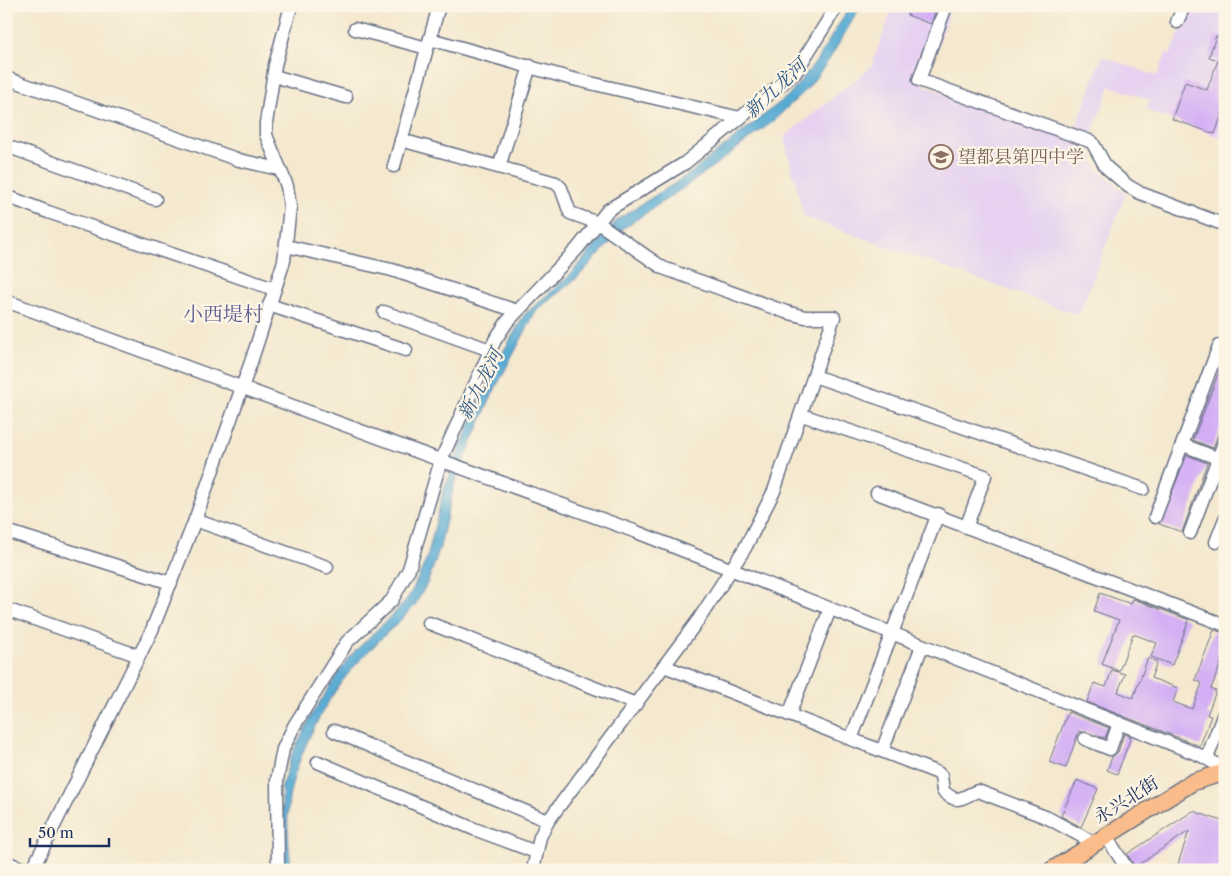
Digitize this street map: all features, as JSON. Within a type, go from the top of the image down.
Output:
[{"type":"main road","name":"永兴北街","points":[[1052,870],[1192,782],[1223,779]]},
{"type":"main road","name":"永兴北街","points":[[1070,870],[1197,791],[1223,779]]},
{"type":"street","points":[[32,870],[139,656],[171,583],[242,387],[274,289],[286,246],[290,208],[287,186],[266,135],[266,123],[274,76],[292,6]]},
{"type":"street","points":[[394,166],[439,6]]},
{"type":"street","points":[[278,870],[277,780],[284,749],[302,711],[347,642],[392,600],[409,569],[441,460],[490,350],[506,322],[577,249],[608,210],[685,163],[796,73],[837,6]]},
{"type":"street","points":[[946,6],[919,80],[1092,142],[1106,167],[1128,186],[1140,193],[1225,225]]},
{"type":"street","points":[[1177,22],[1184,6]]},
{"type":"street","points":[[355,29],[429,43],[530,66],[570,78],[740,118]]},
{"type":"street","points":[[499,167],[530,66]]},
{"type":"street","points":[[274,76],[346,97]]},
{"type":"street","points":[[6,78],[239,160],[280,169]]},
{"type":"street","points":[[401,140],[556,183],[561,188],[570,213],[598,223],[663,268],[786,312],[805,317],[834,318],[802,415],[774,491],[746,548],[700,619],[548,821],[536,852],[534,870]]},
{"type":"street","points":[[6,146],[155,199]]},
{"type":"street","points":[[6,196],[274,289]]},
{"type":"street","points":[[286,246],[392,270],[517,311]]},
{"type":"street","points":[[6,301],[634,531],[1207,758],[1216,764],[1223,779]]},
{"type":"street","points":[[269,305],[406,350]]},
{"type":"street","points":[[384,312],[490,350]]},
{"type":"street","points":[[1156,517],[1219,346],[1225,348]]},
{"type":"street","points":[[814,376],[1144,489]]},
{"type":"street","points":[[802,415],[985,476],[967,526]]},
{"type":"street","points":[[1190,533],[1221,459],[1225,440]]},
{"type":"street","points":[[1183,445],[1221,459]]},
{"type":"street","points":[[878,492],[1225,624]]},
{"type":"street","points":[[851,739],[938,514]]},
{"type":"street","points":[[1216,542],[1225,518]]},
{"type":"street","points":[[195,520],[327,566]]},
{"type":"street","points":[[6,531],[171,583]]},
{"type":"street","points":[[6,609],[139,656]]},
{"type":"street","points":[[789,715],[830,609]]},
{"type":"street","points":[[429,623],[636,704]]},
{"type":"street","points":[[882,751],[922,646]]},
{"type":"street","points":[[664,666],[938,773],[941,776],[943,791],[952,798],[963,799],[978,791],[1048,818],[1094,843]]},
{"type":"street","points":[[1207,758],[1225,711]]},
{"type":"street","points":[[1085,740],[1110,749],[1119,723]]},
{"type":"street","points":[[334,731],[548,821]]},
{"type":"street","points":[[318,762],[474,829],[536,852]]},
{"type":"street","points":[[1111,844],[1128,870]]},
{"type":"street","points":[[6,862],[26,870]]},
{"type":"shaded area","name":"望都县第四中学","points":[[893,6],[952,6],[924,86],[1072,138],[1102,56],[1157,76],[1166,53],[1171,54],[1190,6],[1225,6],[1225,139],[1155,114],[1147,109],[1150,100],[1110,86],[1088,144],[1097,169],[1126,193],[1079,315],[804,217],[784,137],[871,67]]},
{"type":"water","points":[[850,6],[861,6],[829,60],[808,88],[771,123],[695,180],[624,228],[578,277],[536,311],[491,397],[454,485],[440,547],[428,582],[414,607],[367,653],[342,682],[322,713],[305,747],[289,798],[288,825],[291,870],[282,870],[282,785],[292,754],[312,714],[349,657],[402,605],[411,593],[427,558],[443,492],[463,440],[493,369],[525,314],[567,278],[618,219],[689,174],[788,96],[815,63]]},
{"type":"building","points":[[910,6],[937,6],[931,24],[907,15]]},
{"type":"building","points":[[1216,36],[1225,39],[1225,93],[1222,101],[1224,102],[1222,107],[1224,108],[1215,134],[1172,119],[1185,82],[1207,90],[1218,60],[1209,57]]},
{"type":"building","points":[[1225,356],[1225,415],[1213,448],[1193,440]]},
{"type":"building","points":[[1187,455],[1207,463],[1182,532],[1159,524]]},
{"type":"building","points":[[1100,593],[1131,604],[1133,599],[1189,620],[1172,665],[1151,657],[1157,643],[1133,634],[1119,671],[1102,664],[1119,620],[1094,611]]},
{"type":"building","points":[[1214,630],[1225,633],[1225,652],[1211,689],[1216,691],[1207,715],[1211,716],[1200,746],[1087,702],[1094,683],[1106,687],[1112,670],[1125,674],[1118,692],[1133,698],[1148,658],[1157,662],[1151,678],[1178,688],[1173,702],[1192,709],[1202,683],[1195,680]]},
{"type":"building","points":[[1068,712],[1109,728],[1105,738],[1079,731],[1066,768],[1049,762]]},
{"type":"building","points":[[1124,734],[1131,737],[1117,774],[1107,770],[1112,757],[1118,752]]},
{"type":"building","points":[[1077,780],[1098,789],[1081,827],[1061,816]]},
{"type":"building","points":[[1193,811],[1225,822],[1225,870],[1176,870],[1189,831],[1135,867],[1127,854]]},
{"type":"place","name":"望都县第四中学","points":[[941,157]]},
{"type":"district","name":"小西堤村","points":[[223,314]]},
{"type":"water label","name":"新九龙河","points":[[775,88]]},
{"type":"water label","name":"新九龙河","points":[[480,384]]}]
